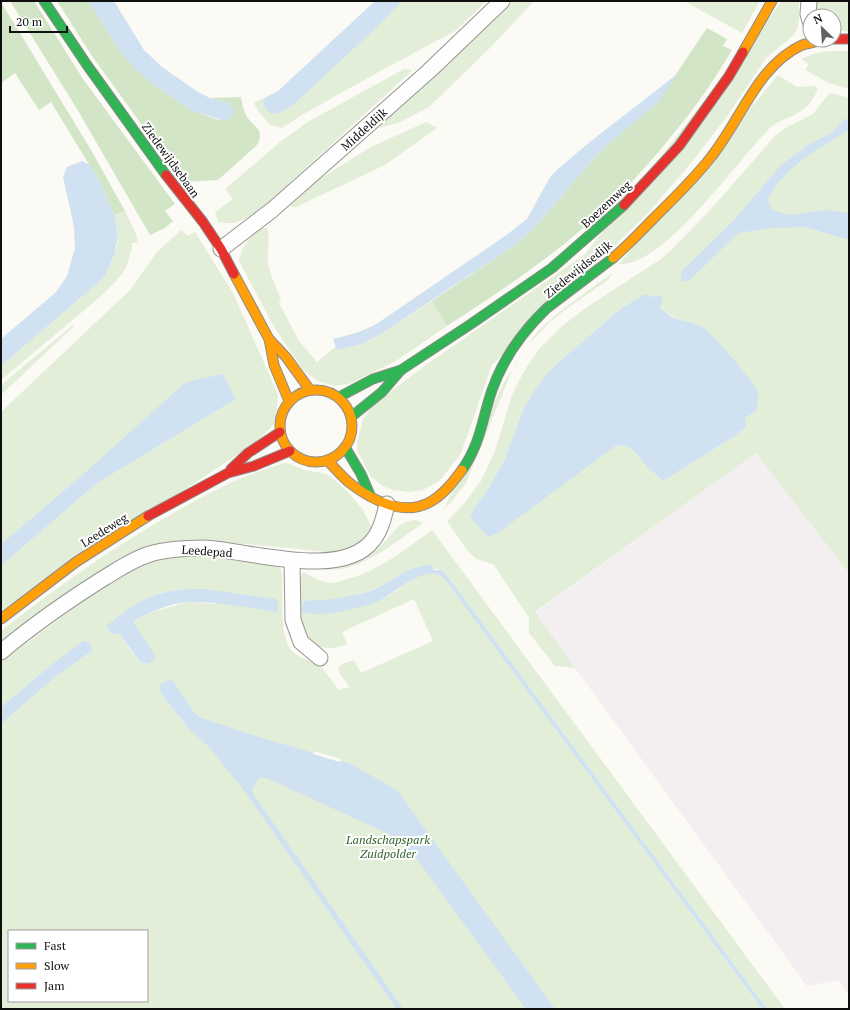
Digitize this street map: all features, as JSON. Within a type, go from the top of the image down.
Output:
[{"type":"street","name":"Ziedewijdsebaan","points":[[44,1],[87,65],[180,194],[203,222],[221,250],[269,339],[286,357],[310,390]]},
{"type":"street","name":"Middeldijk","points":[[221,250],[272,210],[358,135],[429,71],[502,1]]},
{"type":"street","name":"Boezemweg","points":[[351,417],[382,392],[401,370],[552,268],[620,210],[679,146],[729,76],[772,1]]},
{"type":"street","name":"Ziedewijdsedijk","points":[[327,460],[351,483],[381,502],[387,504],[409,508],[425,505],[440,496],[451,486],[464,468],[476,447],[493,386],[509,357],[530,326],[552,305],[610,262],[678,194],[718,148],[768,70],[784,55],[802,46]]},
{"type":"street","name":"Ziedewijdsebaan","points":[[269,339],[274,365],[289,401]]},
{"type":"street","name":"Boezemweg","points":[[339,397],[373,378],[401,370]]},
{"type":"street","points":[[310,390],[330,392],[339,397],[347,406],[351,417],[352,427],[350,438],[345,447],[337,455],[327,460],[314,462],[301,459],[290,451],[280,432],[280,421],[283,410],[289,401],[299,394],[310,390]]},
{"type":"street","name":"Leedeweg","points":[[228,473],[248,453],[280,432]]},
{"type":"street","points":[[345,447],[361,474],[370,495]]},
{"type":"street","name":"Leedeweg","points":[[1,619],[76,562],[156,512],[228,473],[254,466],[290,451]]},
{"type":"street","name":"Leedepad","points":[[1,652],[73,598],[129,562],[149,554],[172,549],[205,548],[308,562],[343,558],[359,553],[373,541],[382,525],[387,504]]},
{"type":"street","points":[[292,560],[293,620],[301,642],[320,658]]},
{"type":"shaded area","points":[[757,452],[849,573],[849,995],[838,980],[807,986],[535,613]]},
{"type":"green space","points":[[10,1],[34,1],[83,79],[175,204],[165,211],[173,221],[165,228],[150,235],[77,109]]},
{"type":"green space","points":[[57,1],[89,1],[119,50],[151,83],[193,111],[219,120],[234,111],[230,104],[210,98],[241,97],[247,117],[259,132],[260,136],[256,146],[218,180],[183,182],[92,56]]},
{"type":"green space","points":[[402,1],[487,1],[455,31],[373,75],[282,128],[270,125],[258,111],[254,103],[266,97],[263,101],[377,27]]},
{"type":"green space","points":[[513,1],[534,1],[492,46],[429,107],[400,122],[380,128],[379,125]]},
{"type":"green space","points":[[684,1],[760,1],[742,33]]},
{"type":"green space","points":[[782,1],[799,1],[799,20],[794,35],[766,58],[728,115],[692,162],[648,213],[492,365],[461,453],[443,477],[438,482],[423,490],[409,492],[393,490],[383,486],[371,477],[357,450],[357,444],[363,419],[374,404],[423,367],[585,254]]},
{"type":"green space","points":[[815,1],[849,1],[849,32],[842,31],[842,8],[815,8]]},
{"type":"green space","points":[[1,2],[91,150],[125,211],[114,215],[101,184],[51,102],[39,110],[15,73],[1,83]]},
{"type":"green space","points":[[707,28],[727,39],[723,46],[732,50],[701,98],[669,140],[622,192],[572,238],[511,284],[447,326],[432,301],[515,245],[535,227],[595,157],[668,86]]},
{"type":"green space","points":[[827,51],[849,51],[849,89],[829,83],[805,70],[809,64],[801,59],[813,54]]},
{"type":"green space","points":[[404,69],[413,70],[257,211],[247,218],[237,222],[218,222],[215,212],[233,199],[225,189],[280,142],[308,122]]},
{"type":"green space","points":[[778,75],[797,87],[814,85],[817,88],[817,92],[804,109],[778,122],[770,128],[699,209],[678,230],[657,248],[637,260],[619,264]]},
{"type":"green space","points":[[831,93],[849,98],[849,573],[756,453],[535,612],[575,668],[555,666],[529,633],[529,618],[494,565],[475,558],[467,550],[447,521],[463,505],[481,481],[495,451],[512,395],[523,373],[538,350],[561,327],[587,307],[661,259],[711,209],[775,136],[785,128],[813,114]],"holes":[[[653,297],[664,312],[683,321],[746,427],[735,436],[663,481],[647,467],[633,450],[624,445],[614,447],[475,507],[487,491],[504,461],[523,410],[551,369],[619,310]]]},
{"type":"green space","points":[[426,122],[437,128],[385,165],[296,207],[292,207],[291,205],[318,180],[371,147]]},
{"type":"green space","points":[[125,211],[136,234],[138,243],[132,243],[132,249],[127,265],[122,274],[100,297],[1,380],[1,366],[103,277],[110,266],[117,246],[118,233],[114,215]]},
{"type":"green space","points":[[262,228],[267,228],[268,231],[268,263],[281,299],[279,303],[299,341],[317,362],[336,346],[337,350],[362,344],[381,334],[432,301],[447,326],[396,361],[349,384],[335,386],[318,381],[304,371],[274,327],[239,261],[244,246],[253,235]]},
{"type":"green space","points":[[181,230],[188,236],[195,232],[233,293],[278,394],[276,422],[255,443],[1,611],[1,566],[96,484],[236,399],[80,477],[1,544],[1,412],[130,290],[157,252]]},
{"type":"green space","points":[[612,273],[608,280],[551,321],[529,344],[537,332],[559,312]]},
{"type":"green space","points":[[73,325],[74,326],[1,395],[1,385]]},
{"type":"green space","points":[[527,347],[512,371],[466,483],[444,509],[504,382]]},
{"type":"green space","points":[[284,463],[304,470],[323,473],[330,476],[348,492],[363,510],[372,528],[366,544],[348,554],[206,540],[184,541],[125,559],[136,551],[120,558],[96,574],[1,644],[1,631],[55,590],[111,551],[170,515],[230,483]]},
{"type":"green space","points":[[416,520],[423,523],[373,557],[339,569],[323,569],[343,566],[363,559],[380,547],[403,523]]},
{"type":"green space","name":"Landschapspark Zuidpolder","points":[[432,530],[785,1009],[767,1009],[446,574],[442,570],[437,569],[406,572],[398,575],[387,583],[348,597],[319,601],[311,600],[339,608],[354,608],[370,604],[393,593],[424,574],[431,572],[438,573],[444,577],[762,1009],[1,1009],[1,724],[59,674],[92,651],[92,646],[87,641],[51,665],[1,707],[1,662],[105,585],[134,569],[150,563],[165,558],[193,554],[279,566],[282,572],[283,617],[287,643],[297,655],[315,663],[322,668],[339,690],[350,687],[338,669],[342,664],[354,660],[361,673],[433,641],[414,599],[342,632],[347,644],[329,648],[321,647],[308,639],[301,626],[299,602],[300,579],[303,572],[324,582],[338,582],[368,572],[401,552]],"holes":[[[205,589],[217,604],[187,602],[152,612],[135,620],[134,625],[148,664],[139,662],[119,633],[109,631],[108,628],[129,610],[138,603],[154,595],[177,590]],[[173,681],[195,713],[200,717],[217,723],[191,730],[189,729],[162,695]]]},
{"type":"water","points":[[89,1],[114,1],[144,50],[162,67],[198,92],[210,98],[230,104],[234,111],[232,117],[225,121],[193,111],[151,83],[135,69],[119,50]]},
{"type":"water","points":[[375,1],[402,1],[377,27],[294,104],[285,110],[270,113],[265,108],[263,101],[266,97],[278,91]]},
{"type":"water","points":[[677,74],[657,104],[615,138],[595,157],[535,227],[515,245],[381,334],[362,344],[337,350],[333,339],[356,333],[375,325],[505,236],[527,219],[550,177],[557,170],[586,145]]},
{"type":"water","points":[[845,118],[849,121],[849,130],[814,151],[793,167],[775,187],[768,198],[772,210],[789,215],[826,210],[849,213],[849,240],[805,227],[772,228],[738,233],[689,281],[681,281],[681,272],[735,219],[780,166],[808,145],[833,132]]},
{"type":"water","points":[[82,161],[90,165],[101,184],[114,215],[118,234],[115,253],[106,274],[99,282],[1,366],[1,339],[56,292],[67,276],[75,248],[74,227],[63,177],[67,167]]},
{"type":"water","points":[[645,294],[653,297],[662,297],[660,307],[664,312],[674,318],[703,327],[723,347],[748,377],[757,390],[758,400],[756,411],[745,418],[746,427],[735,436],[663,481],[647,467],[633,450],[624,445],[614,447],[498,533],[488,537],[470,517],[504,461],[523,410],[534,391],[551,369],[619,310]]},
{"type":"water","points":[[223,374],[236,399],[96,484],[1,566],[1,544],[80,477],[186,382]]},
{"type":"water","points":[[430,564],[434,570],[442,570],[446,574],[767,1009],[762,1009],[444,578],[436,574],[428,574],[418,577],[381,600],[348,610],[319,614],[302,612],[303,602],[335,599],[367,592],[381,586],[406,571]]},
{"type":"water","points":[[189,589],[205,589],[276,599],[278,602],[278,612],[233,605],[199,602],[174,604],[154,611],[135,620],[134,623],[155,655],[154,660],[148,664],[140,662],[119,633],[113,634],[109,631],[107,625],[143,600],[166,592]]},
{"type":"water","points":[[83,641],[88,642],[92,646],[92,651],[59,674],[1,724],[1,707],[51,665]]},
{"type":"water","points":[[168,680],[173,681],[195,713],[200,717],[249,734],[351,764],[397,790],[555,1009],[526,1009],[413,854],[389,834],[266,778],[262,777],[258,779],[252,790],[253,795],[250,798],[210,748],[189,729],[162,695],[160,685]]},
{"type":"pier","points":[[314,751],[341,759],[340,762],[313,754]]},
{"type":"waterway","points":[[252,797],[400,1009]]},
{"type":"traffic: fast","points":[[44,1],[87,65],[166,175]]},
{"type":"traffic: fast","points":[[339,397],[373,379],[401,370],[471,324],[552,268],[624,205]]},
{"type":"traffic: fast","points":[[462,470],[477,440],[497,378],[508,356],[522,335],[547,308],[613,258]]},
{"type":"traffic: fast","points":[[351,417],[382,392],[401,370]]},
{"type":"traffic: fast","points":[[345,447],[361,474],[370,495]]},
{"type":"traffic: slow","points":[[743,52],[772,1]]},
{"type":"traffic: slow","points":[[613,258],[691,181],[722,142],[761,80],[773,66],[786,54],[802,45]]},
{"type":"traffic: slow","points":[[234,274],[269,339],[274,365],[289,401]]},
{"type":"traffic: slow","points":[[269,339],[286,357],[310,390]]},
{"type":"traffic: slow","points":[[316,390],[336,396],[346,406],[352,426],[346,446],[336,456],[316,462],[296,456],[286,446],[280,426],[286,406],[296,396],[316,390]]},
{"type":"traffic: slow","points":[[327,460],[351,484],[369,496],[389,505],[410,508],[420,506],[435,499],[451,484],[462,470]]},
{"type":"traffic: slow","points":[[1,619],[76,562],[148,516]]},
{"type":"traffic: jam","points":[[842,39],[849,39]]},
{"type":"traffic: jam","points":[[624,205],[679,146],[729,76],[743,52]]},
{"type":"traffic: jam","points":[[166,175],[203,222],[221,249],[234,274]]},
{"type":"traffic: jam","points":[[231,469],[248,453],[280,432]]},
{"type":"traffic: jam","points":[[148,516],[228,473],[254,466],[290,451]]}]
